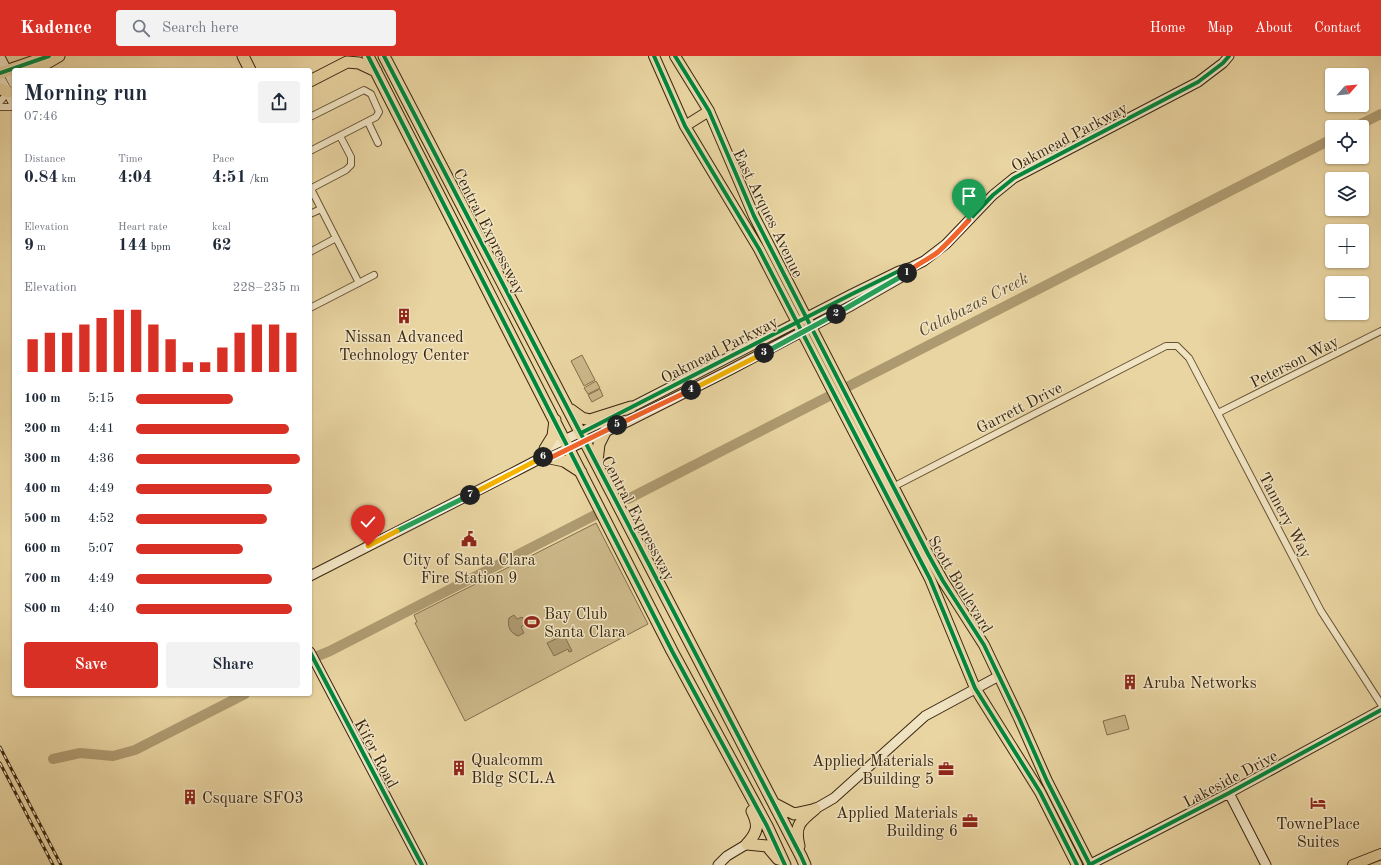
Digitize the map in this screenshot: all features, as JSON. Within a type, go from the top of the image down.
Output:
[{"type":"highway","points":[[18,68],[49,56]]},
{"type":"highway","points":[[38,68],[59,56]]},
{"type":"highway","points":[[243,56],[249,68]]},
{"type":"highway","name":"Central Expressway","points":[[368,56],[568,444],[669,644],[767,826],[785,865]]},
{"type":"highway","name":"Central Expressway","points":[[384,56],[597,462],[803,860]]},
{"type":"highway","points":[[392,56],[436,144],[441,163]]},
{"type":"highway","points":[[312,81],[349,59],[376,71]]},
{"type":"highway","points":[[2,74],[12,70]]},
{"type":"highway","points":[[568,407],[582,418],[590,420],[631,407]]},
{"type":"highway","points":[[555,420],[546,455],[564,461],[582,472]]},
{"type":"highway","points":[[597,462],[599,444],[606,430]]},
{"type":"highway","points":[[723,745],[726,758],[757,822],[756,833],[747,844]]},
{"type":"highway","points":[[773,802],[794,814],[815,809]]},
{"type":"highway","points":[[803,860],[797,830],[802,820],[815,809]]},
{"type":"highway","points":[[747,844],[767,846],[781,865]]},
{"type":"main road","name":"East Arques Avenue","points":[[654,56],[685,126],[759,249],[802,332],[835,384]]},
{"type":"main road","name":"East Arques Avenue","points":[[676,56],[709,111],[754,216],[809,322],[835,384]]},
{"type":"main road","name":"Oakmead Parkway","points":[[312,575],[583,437],[631,407],[797,323],[809,322],[905,276],[912,267],[929,257],[946,244],[990,199],[1014,178],[1198,82],[1224,63],[1229,56]]},
{"type":"main road","points":[[0,57],[2,74],[12,99]]},
{"type":"main road","points":[[685,126],[709,111]]},
{"type":"main road","name":"Oakmead Parkway","points":[[583,437],[606,430],[730,370],[802,332],[809,322]]},
{"type":"main road","name":"Scott Boulevard","points":[[835,384],[884,491],[930,580],[975,688],[1040,792],[1077,865]]},
{"type":"main road","name":"Scott Boulevard","points":[[841,396],[894,487],[943,581],[984,645],[1047,781],[1089,865]]},
{"type":"main road","name":"Kifer Road","points":[[312,656],[422,865]]},
{"type":"main road","points":[[815,809],[834,798],[925,716],[999,676]]},
{"type":"main road","name":"Lakeside Drive","points":[[1089,865],[1381,710]]},
{"type":"main road","points":[[1229,792],[1266,865]]},
{"type":"main road","points":[[718,865],[727,856],[747,844]]},
{"type":"main road","points":[[1353,865],[1381,854]]},
{"type":"street","points":[[0,102],[7,88]]},
{"type":"street","points":[[312,116],[364,90],[371,94],[379,112],[376,117],[368,122],[312,151]]},
{"type":"street","points":[[0,107],[12,107]]},
{"type":"street","points":[[368,122],[378,143]]},
{"type":"street","points":[[312,187],[351,165],[351,157],[340,136]]},
{"type":"street","points":[[312,192],[360,283]]},
{"type":"street","points":[[312,213],[321,208]]},
{"type":"street","points":[[312,251],[336,238]]},
{"type":"street","points":[[312,307],[360,283],[374,274]]},
{"type":"street","name":"Peterson Way","points":[[1218,413],[1381,331]]},
{"type":"street","name":"Tannery Way","points":[[1166,346],[1177,346],[1186,353],[1325,618],[1381,704]]},
{"type":"street","name":"Garrett Drive","points":[[884,491],[1166,346]]},
{"type":"shaded area","points":[[582,355],[595,380],[584,386],[571,361]]},
{"type":"shaded area","points":[[596,381],[600,388],[588,394],[584,388]]},
{"type":"shaded area","points":[[600,389],[603,396],[592,402],[588,395]]},
{"type":"shaded area","name":"Bay Club Santa Clara","points":[[596,523],[648,624],[465,721],[415,623],[417,622],[414,615]]},
{"type":"shaded area","points":[[514,615],[517,619],[522,617],[526,623],[521,627],[524,633],[518,636],[511,631],[508,621],[509,618]]},
{"type":"shaded area","points":[[564,635],[572,651],[569,652],[568,649],[554,656],[547,643]]},
{"type":"shaded area","points":[[1125,715],[1129,729],[1107,735],[1103,721]]},
{"type":"waterway","name":"Calabazas Creek","points":[[1369,120],[1381,114]]},
{"type":"waterway","name":"Calabazas Creek","points":[[628,499],[1325,143]]},
{"type":"waterway","name":"Calabazas Creek","points":[[312,658],[330,651],[597,514]]},
{"type":"waterway","name":"Calabazas Creek","points":[[53,759],[80,753],[113,756],[135,750],[241,696]]},
{"type":"railway","points":[[0,747],[61,865]]},
{"type":"railway","points":[[0,763],[53,865]]},
{"type":"cycle path","points":[[14,68],[49,56]]},
{"type":"cycle path","points":[[368,56],[672,651],[767,826],[785,865]]},
{"type":"cycle path","points":[[384,56],[805,865]]},
{"type":"cycle path","points":[[654,56],[685,126],[759,249],[930,579],[975,688],[1040,792],[1077,865]]},
{"type":"cycle path","points":[[675,56],[709,111],[754,216],[928,554],[943,581],[984,645],[1047,781],[1090,865]]},
{"type":"cycle path","points":[[581,433],[852,294],[899,271],[924,261],[946,244],[993,195],[1014,178],[1198,82],[1223,63],[1229,56]]},
{"type":"cycle path","points":[[0,73],[12,69]]},
{"type":"cycle path","points":[[585,441],[730,370],[849,307],[905,275],[912,268]]},
{"type":"cycle path","points":[[312,656],[422,865]]},
{"type":"cycle path","points":[[1089,865],[1229,793],[1381,710]]},
{"type":"place","name":"Nissan Advanced Technology Center","points":[[404,316]]},
{"type":"place","name":"City of Santa Clara Fire Station 9","points":[[469,539]]},
{"type":"place","name":"Bay Club Santa Clara","points":[[532,622]]},
{"type":"place","name":"Aruba Networks","points":[[1130,682]]},
{"type":"place","name":"Qualcomm Bldg SCL.A","points":[[459,768]]},
{"type":"place","name":"Applied Materials Building 5","points":[[946,769]]},
{"type":"place","name":"Csquare SFO3","points":[[190,797]]},
{"type":"place","name":"TownePlace Suites","points":[[1318,803]]},
{"type":"place","name":"Applied Materials Building 6","points":[[970,821]]},
{"type":"route","points":[[368,546],[543,457],[550,458],[627,422],[792,338],[905,276],[912,267],[937,252],[969,220]]}]
